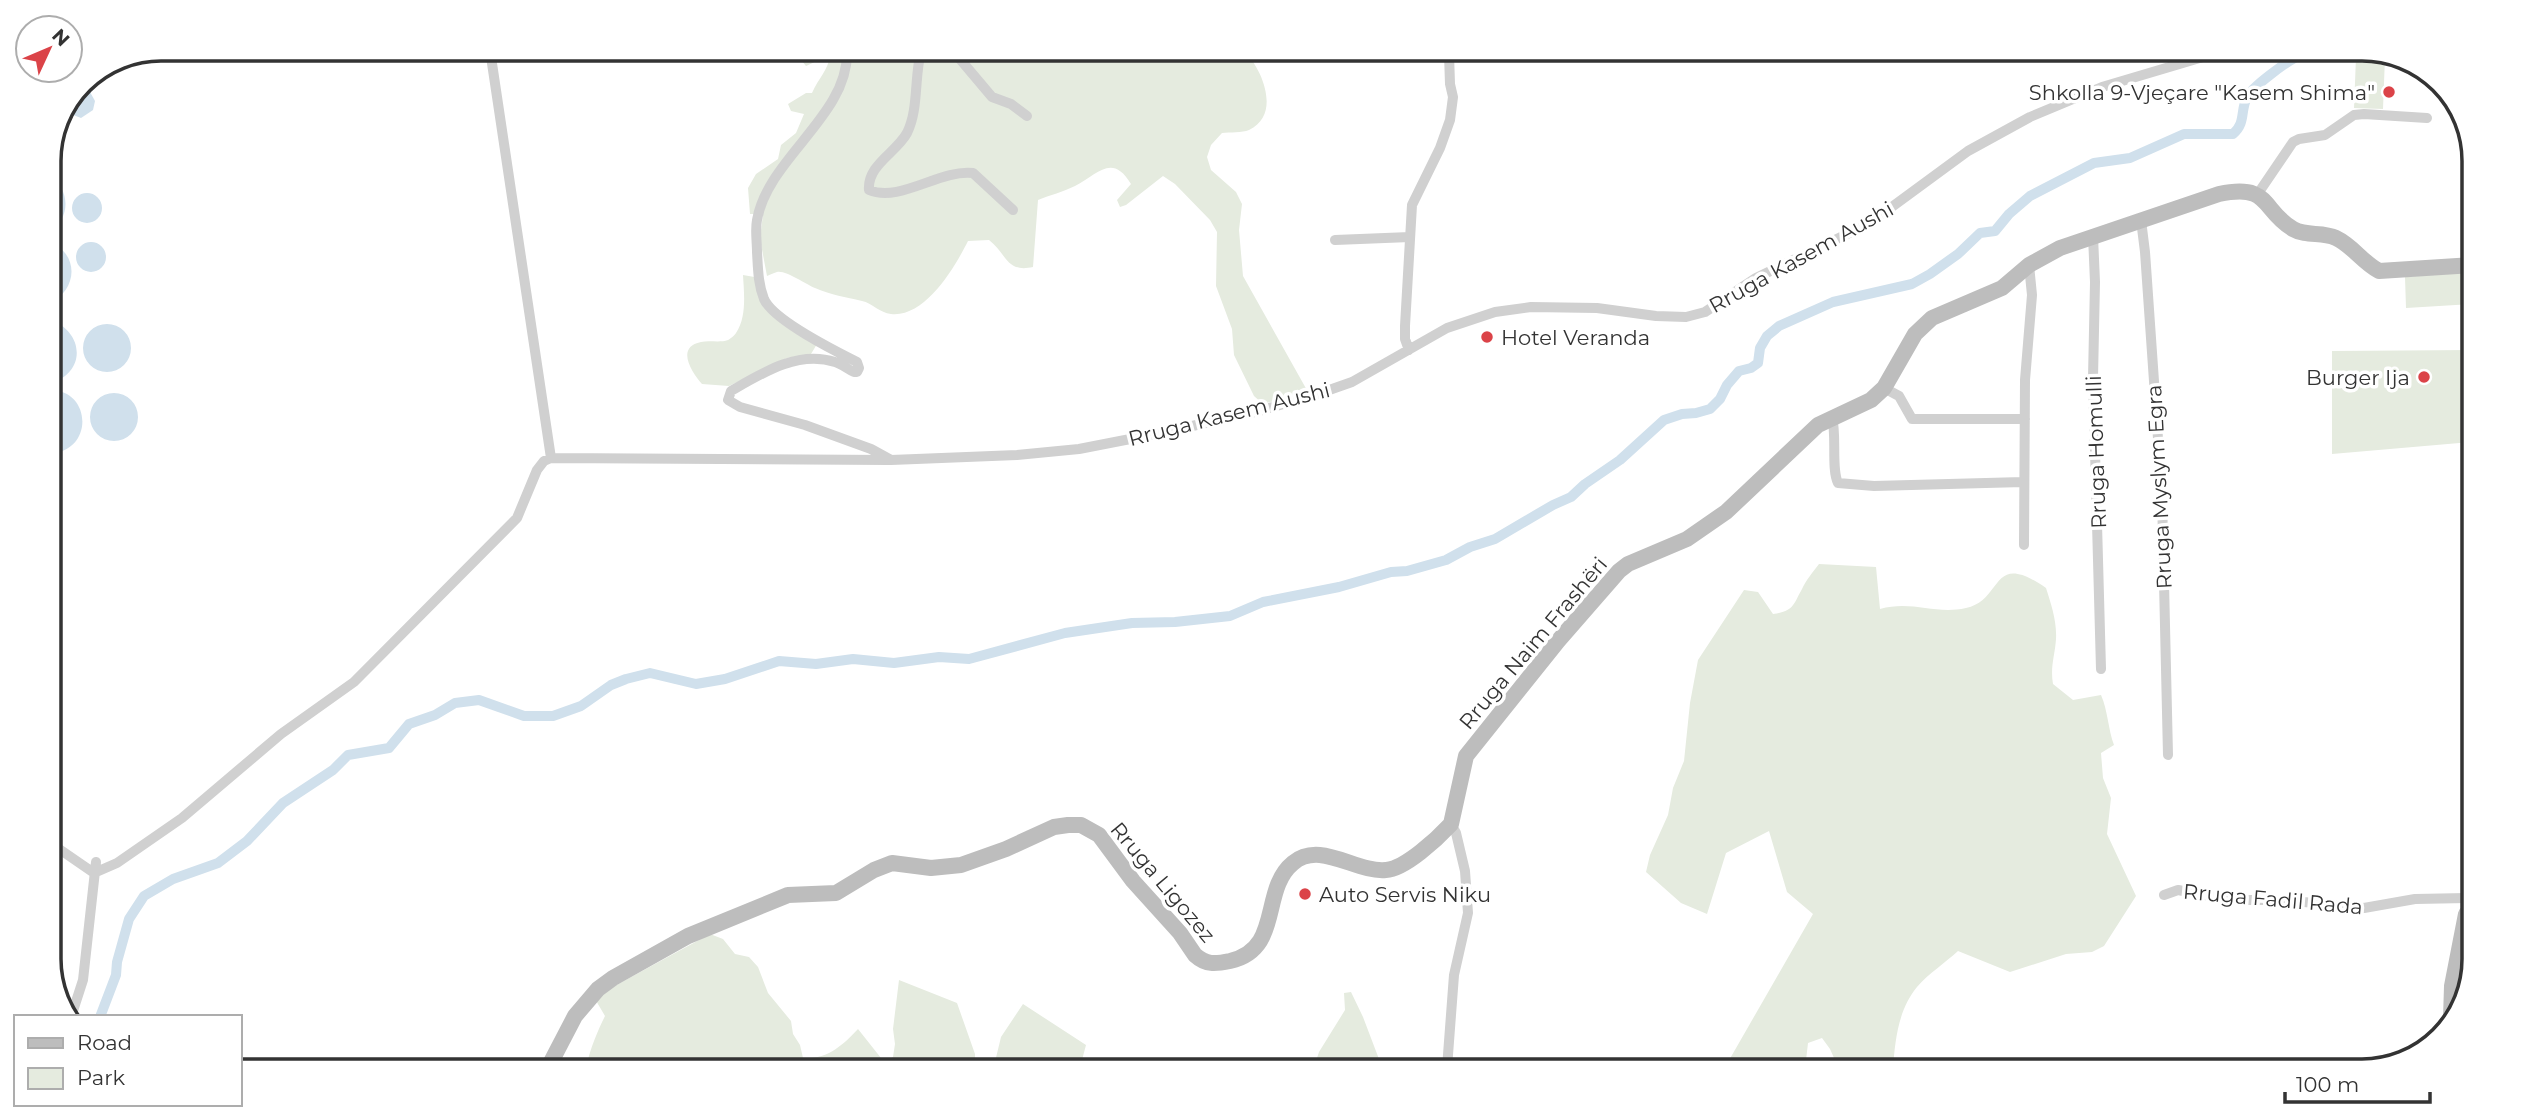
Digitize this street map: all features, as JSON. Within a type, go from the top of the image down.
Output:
[{"type":"street","points":[[492,61],[551,458]]},
{"type":"street","name":"Rruga Kasem Aushi","points":[[846,61],[845,71],[837,91],[777,175],[764,198],[756,221],[759,282],[765,302],[776,314],[805,334],[857,362],[859,370],[854,372],[835,362],[814,358],[789,363],[772,368],[731,391],[728,400],[740,407],[793,421],[871,449],[891,460],[1030,454],[1079,449],[1259,411],[1352,382],[1447,328],[1474,317],[1505,310],[1531,307],[1597,308],[1686,317],[1705,312],[1756,278],[1870,223],[1968,151],[2030,117],[2102,87],[2190,61]]},
{"type":"street","points":[[920,61],[909,128],[902,140],[870,176],[869,190],[883,194],[915,187],[946,175],[973,173],[1013,210]]},
{"type":"street","points":[[962,61],[992,97],[1011,104],[1027,116]]},
{"type":"street","points":[[1409,351],[1405,326],[1412,205],[1440,148],[1450,120],[1453,97],[1450,61]]},
{"type":"street","points":[[2427,118],[2354,115],[2325,135],[2299,139],[2287,148],[2257,195],[2290,228],[2311,235],[2321,234],[2339,239],[2369,266],[2379,271],[2462,266]]},
{"type":"street","name":"Rruga Naim Frashëri","points":[[1451,824],[1466,756],[1558,641],[1619,571],[1628,564],[1687,539],[1726,512],[1801,440],[1832,417],[1864,405],[1884,388],[1915,334],[1924,324],[2002,288],[2029,265],[2052,251],[2231,192],[2257,195]]},
{"type":"street","name":"Rruga Myslym Egra","points":[[2141,220],[2162,496],[2168,755]]},
{"type":"street","name":"Rruga Homulli","points":[[2093,236],[2093,378],[2101,668]]},
{"type":"street","points":[[1335,240],[1410,237]]},
{"type":"street","points":[[2024,545],[2025,380],[2032,295],[2029,265]]},
{"type":"street","points":[[1884,388],[1899,397],[1912,419],[2025,419]]},
{"type":"street","points":[[1832,417],[1835,428],[1835,474],[1838,483],[1874,486],[2023,482]]},
{"type":"street","points":[[61,849],[95,868],[117,863],[182,818],[281,734],[354,682],[517,518],[537,470],[544,461],[551,458],[891,460]]},
{"type":"street","points":[[1448,1059],[1454,975],[1468,913],[1465,871],[1456,833],[1451,824]]},
{"type":"street","name":"Rruga Ligozez","points":[[553,1059],[575,1016],[591,996],[613,978],[688,936],[781,897],[836,893],[874,870],[892,863],[931,868],[961,865],[1006,849],[1054,827],[1081,825],[1099,835],[1133,881],[1180,933],[1195,955],[1202,961],[1213,964],[1244,957],[1258,945],[1280,884],[1294,862],[1309,855],[1321,855],[1368,869],[1387,870],[1399,867],[1451,824]]},
{"type":"street","points":[[74,1007],[83,980],[95,868]]},
{"type":"street","name":"Rruga Fadil Rada","points":[[2164,895],[2178,890],[2231,900],[2284,900],[2364,908],[2416,899],[2462,898]]},
{"type":"street","points":[[2452,1002],[2462,935]]},
{"type":"green space","points":[[802,61],[817,61],[806,66]]},
{"type":"green space","points":[[829,61],[1252,61],[1266,93],[1264,114],[1259,123],[1249,130],[1222,133],[1211,145],[1207,157],[1211,170],[1236,192],[1242,204],[1239,230],[1243,276],[1308,392],[1263,404],[1254,396],[1234,355],[1232,329],[1216,286],[1217,232],[1210,220],[1175,184],[1163,176],[1120,207],[1117,200],[1131,184],[1124,174],[1111,168],[1038,200],[1033,267],[1012,265],[989,240],[968,241],[937,289],[916,308],[904,313],[887,313],[866,302],[815,288],[785,273],[777,272],[767,276],[760,239],[763,214],[750,214],[748,188],[756,174],[778,159],[781,145],[796,133],[804,114],[791,111],[788,104],[806,93],[812,93]]},
{"type":"green space","points":[[2356,61],[2385,64],[2383,109],[2354,108]]},
{"type":"green space","points":[[2462,272],[2462,305],[2406,308],[2405,277]]},
{"type":"green space","points":[[743,275],[760,278],[760,293],[817,344],[811,354],[787,358],[729,386],[702,384],[690,367],[687,355],[689,349],[701,342],[728,340],[736,334],[743,312]]},
{"type":"green space","points":[[2462,350],[2462,443],[2332,454],[2332,351]]},
{"type":"green space","points":[[1819,564],[1876,567],[1880,609],[1903,606],[1955,610],[1978,603],[2006,575],[2028,577],[2046,588],[2053,613],[2056,632],[2053,684],[2073,700],[2101,695],[2114,745],[2101,753],[2103,778],[2111,798],[2107,834],[2136,896],[2104,946],[2092,952],[2066,954],[2010,972],[1958,951],[1926,978],[1911,996],[1899,1026],[1894,1059],[1834,1059],[1822,1038],[1808,1043],[1806,1059],[1730,1059],[1813,914],[1787,892],[1769,831],[1726,853],[1707,914],[1681,903],[1646,872],[1650,855],[1668,815],[1673,788],[1684,761],[1698,660],[1744,590],[1758,592],[1773,614],[1789,609]]},
{"type":"green space","points":[[710,934],[723,939],[735,954],[749,957],[758,967],[768,993],[791,1021],[793,1034],[800,1045],[803,1058],[827,1054],[858,1029],[883,1059],[588,1059],[605,1016],[595,999]]},
{"type":"green space","points":[[899,980],[957,1003],[975,1059],[890,1059],[893,1057],[895,1044],[893,1029]]},
{"type":"green space","points":[[1351,992],[1379,1059],[1317,1059],[1345,1010],[1344,993]]},
{"type":"green space","points":[[1023,1004],[1086,1045],[1082,1059],[996,1059],[1001,1037]]},
{"type":"water","points":[[89,92],[95,101],[93,110],[81,118],[73,115]]},
{"type":"water","points":[[61,188],[66,204],[61,219]]},
{"type":"water","points":[[87,193],[98,197],[102,208],[98,219],[87,223],[76,219],[72,208],[76,197]]},
{"type":"water","points":[[91,242],[102,246],[106,257],[102,268],[91,272],[80,268],[76,257],[80,246]]},
{"type":"water","points":[[61,249],[66,254],[72,272],[66,290],[61,295]]},
{"type":"water","points":[[107,324],[124,331],[131,348],[124,365],[107,372],[90,365],[83,348],[90,331]]},
{"type":"water","points":[[61,325],[70,333],[77,352],[70,371],[61,378]]},
{"type":"water","points":[[61,392],[74,399],[80,409],[82,421],[80,433],[74,443],[61,451]]},
{"type":"water","points":[[114,393],[131,400],[138,417],[131,434],[114,441],[97,434],[90,417],[97,400]]},
{"type":"waterway","points":[[101,1015],[116,975],[129,919],[144,896],[173,879],[218,863],[247,841],[283,803],[333,770],[348,755],[389,748],[409,724],[435,715],[455,703],[479,700],[524,716],[553,716],[581,706],[611,685],[650,673],[696,684],[725,679],[779,661],[816,664],[853,659],[894,663],[939,657],[969,659],[1065,633],[1132,623],[1230,616],[1263,602],[1339,587],[1446,560],[1470,547],[1495,539],[1571,497],[1620,460],[1664,420],[1710,409],[1739,371],[1758,363],[1760,348],[1767,336],[1779,326],[1833,302],[1912,284],[1958,254],[1980,233],[1995,231],[2009,214],[2030,196],[2094,163],[2130,158],[2184,134],[2233,134],[2240,126],[2245,102],[2250,93],[2289,61]]},
{"type":"place","name":"Shkolla 9-Vjeçare \"Kasem Shima\"","points":[[2389,92]]},
{"type":"place","name":"Hotel Veranda","points":[[1487,337]]},
{"type":"place","name":"Burger Ija","points":[[2424,377]]},
{"type":"place","name":"Auto Servis Niku","points":[[1305,894]]}]
